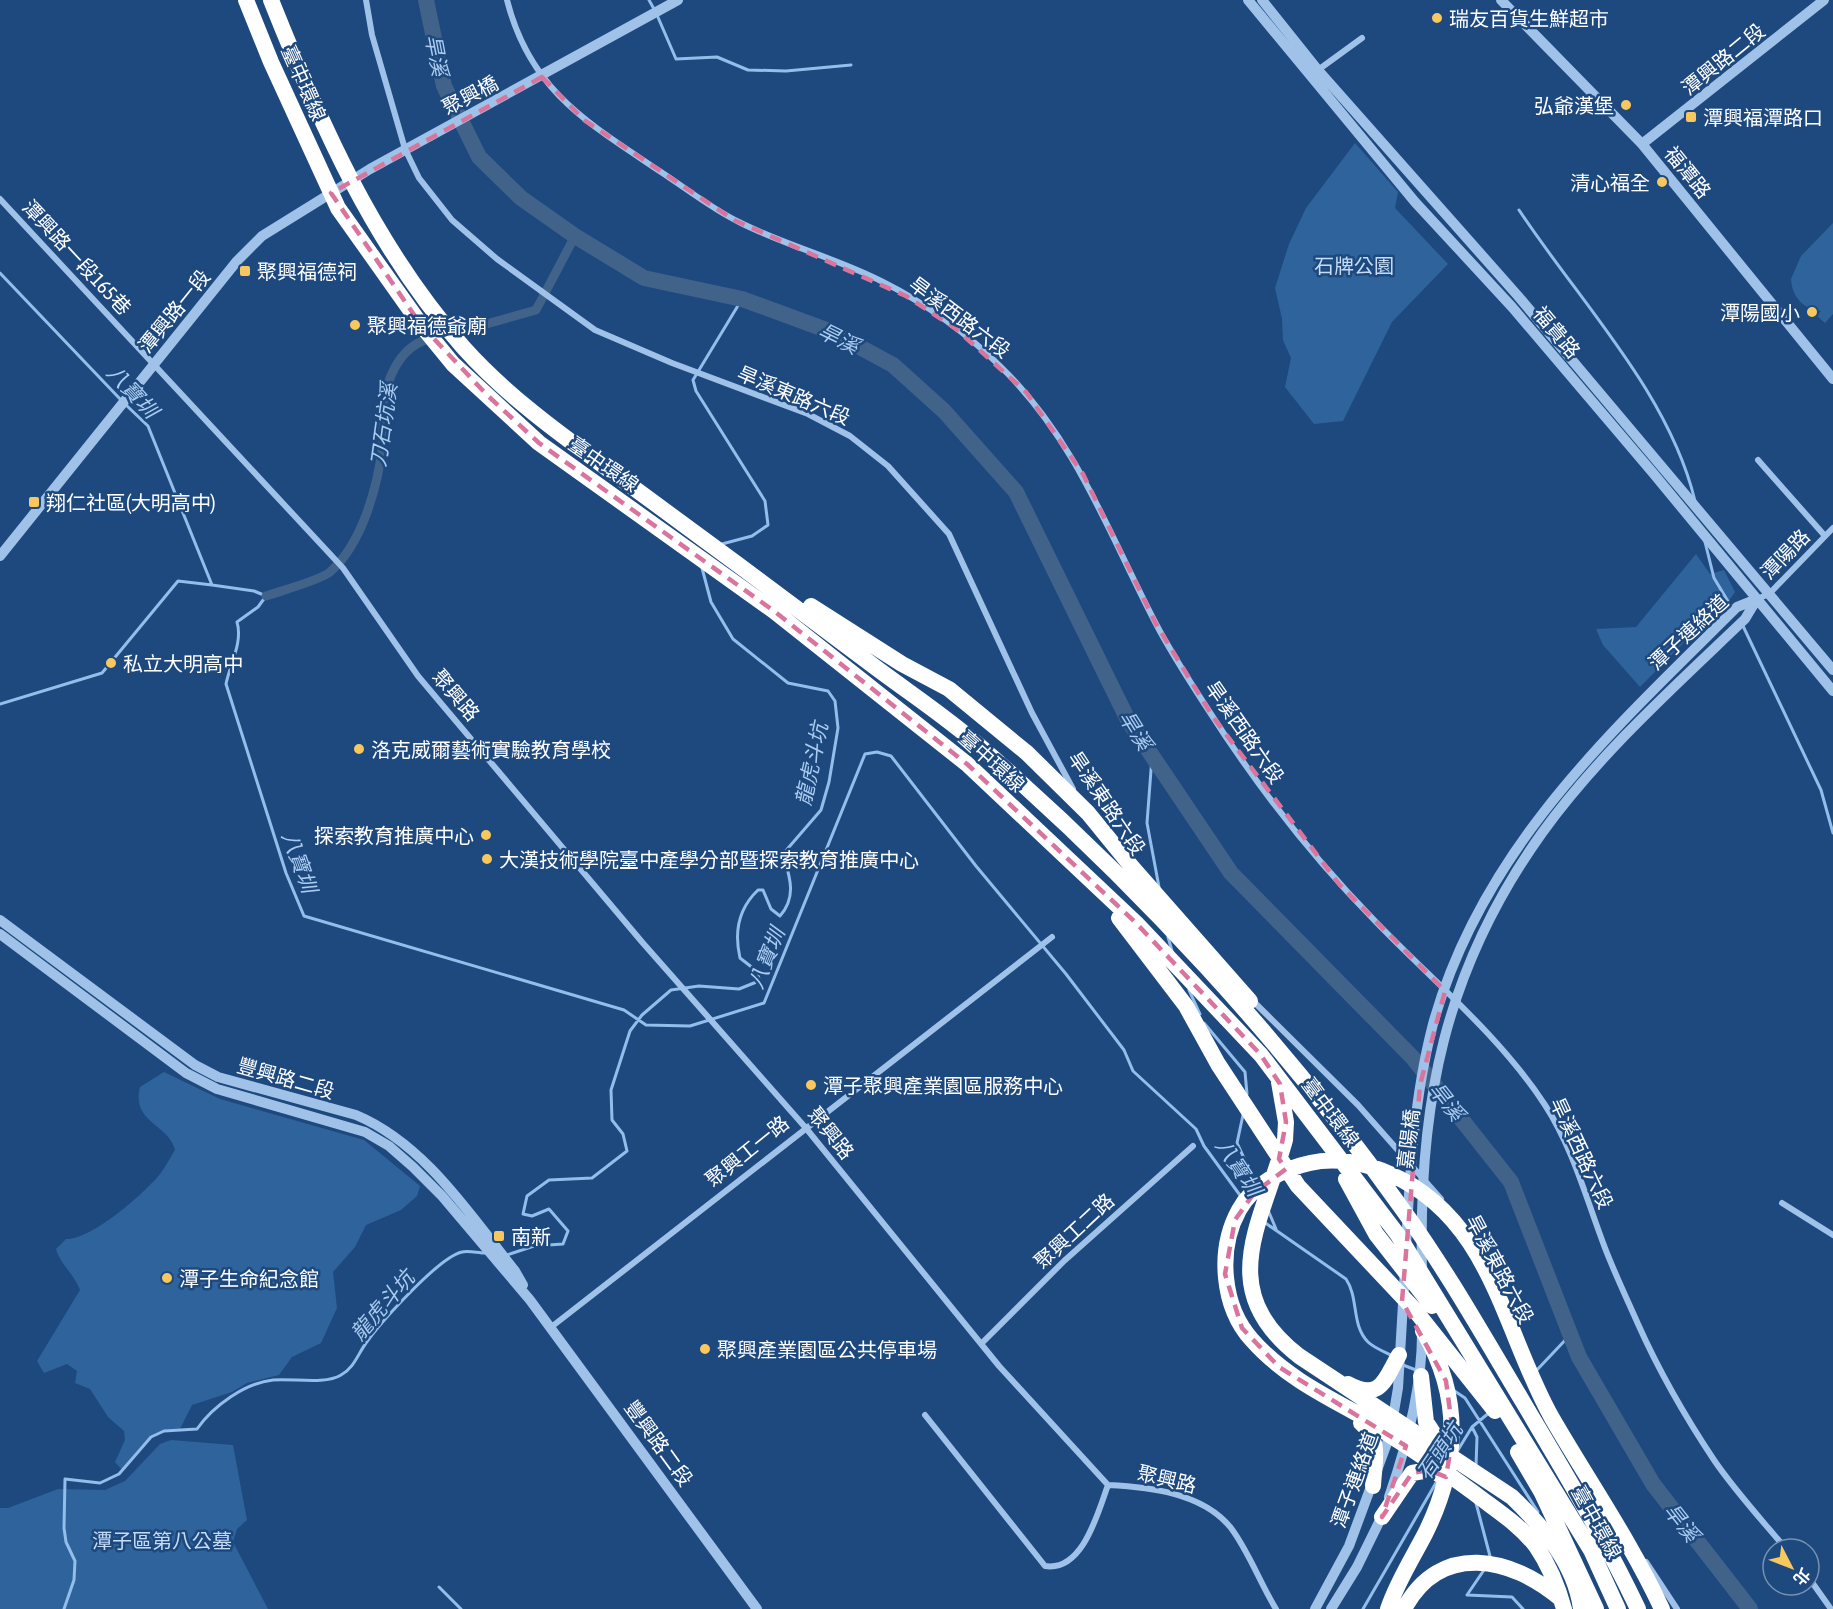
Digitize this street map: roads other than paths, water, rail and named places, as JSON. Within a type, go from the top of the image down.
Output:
[{"type":"highway","points":[[237,0],[257,29]]},
{"type":"highway","points":[[246,0],[257,29]]},
{"type":"highway","points":[[271,0],[288,44]]},
{"type":"highway","points":[[283,0],[288,44]]},
{"type":"highway","name":"臺中環線","points":[[257,29],[339,208],[408,306],[453,364],[539,443],[774,611],[967,764],[1136,923],[1261,1055],[1398,1235],[1591,1551],[1618,1609]]},
{"type":"highway","name":"臺中環線","points":[[288,44],[370,218],[387,247],[464,347],[510,392],[557,431],[707,540],[980,746],[1150,908],[1276,1045],[1401,1206],[1448,1276],[1605,1541],[1638,1609]]},
{"type":"highway","points":[[707,540],[902,664],[949,689],[999,728],[1088,813],[1302,1060],[1335,1155],[1357,1201],[1388,1251],[1437,1312],[1499,1403],[1572,1527],[1608,1609]]},
{"type":"highway","points":[[1085,875],[1186,1006],[1218,1064],[1298,1186],[1383,1274],[1488,1401],[1542,1492],[1596,1609]]},
{"type":"highway","points":[[1215,962],[1280,1084],[1286,1122],[1285,1140],[1252,1244],[1251,1286],[1258,1311],[1278,1338],[1299,1356],[1338,1381],[1392,1428]]},
{"type":"highway","points":[[1581,1609],[1579,1594],[1562,1558],[1541,1525],[1512,1497],[1449,1456],[1345,1408],[1279,1367],[1242,1328],[1228,1294],[1225,1274],[1230,1239],[1240,1209],[1254,1192],[1282,1172],[1313,1162],[1351,1162],[1380,1170],[1419,1189],[1439,1206],[1465,1233],[1492,1283],[1551,1416],[1599,1493],[1662,1609]]},
{"type":"highway","points":[[1383,1274],[1414,1317],[1440,1365],[1449,1393],[1453,1434],[1442,1493],[1388,1609]]},
{"type":"highway","points":[[1338,1381],[1362,1390],[1377,1388],[1384,1383],[1399,1355]]},
{"type":"highway","points":[[1420,1376],[1426,1422],[1449,1456]]},
{"type":"highway","points":[[1345,1408],[1374,1437],[1376,1448],[1373,1486]]},
{"type":"highway","points":[[1408,1438],[1464,1486],[1520,1528],[1536,1548],[1554,1578],[1564,1609]]},
{"type":"highway","points":[[1382,1516],[1408,1477],[1418,1471],[1432,1471],[1464,1486]]},
{"type":"highway","points":[[1404,1609],[1411,1597],[1430,1578],[1448,1569],[1483,1562],[1525,1572],[1551,1590],[1572,1609]]},
{"type":"street","name":"旱溪東路六段","points":[[366,0],[372,35],[405,149],[419,178],[452,220],[497,259],[595,330],[672,363],[808,414],[850,436],[888,466],[949,534],[1032,713],[1078,798],[1113,847],[1177,926],[1358,1105],[1463,1227],[1498,1292],[1551,1413],[1677,1609]]},
{"type":"street","name":"旱溪西路六段","points":[[507,0],[513,25],[538,79],[584,120],[734,220],[780,242],[849,267],[906,296],[963,335],[998,363],[1026,392],[1062,440],[1083,474],[1156,624],[1178,662],[1213,717],[1266,792],[1339,884],[1477,1022],[1546,1107],[1579,1175],[1606,1251],[1641,1332],[1716,1462],[1776,1537]]},
{"type":"street","points":[[538,79],[678,0]]},
{"type":"street","name":"福貴路","points":[[1248,0],[1400,184],[1512,307],[1833,691]]},
{"type":"street","name":"福貴路","points":[[1262,0],[1318,70],[1518,296],[1833,670]]},
{"type":"street","name":"福潭路","points":[[1501,0],[1642,144],[1833,379]]},
{"type":"street","name":"潭興路二段","points":[[1642,144],[1717,88],[1824,0]]},
{"type":"street","points":[[1318,70],[1362,38]]},
{"type":"street","name":"聚興橋","points":[[422,141],[538,79]]},
{"type":"street","name":"潭興路一段","points":[[2,549],[237,261],[262,236],[405,149],[422,141]]},
{"type":"street","name":"潭興路一段165巷","points":[[0,199],[154,365]]},
{"type":"street","name":"聚興路","points":[[154,365],[343,568],[418,676],[642,942],[805,1127],[981,1344],[1108,1485],[1143,1487],[1191,1500],[1212,1510],[1232,1530],[1276,1609]]},
{"type":"street","points":[[1758,459],[1825,536]]},
{"type":"street","name":"潭陽路","points":[[1757,599],[1769,594],[1833,528]]},
{"type":"street","name":"潭子連絡道","points":[[1497,879],[1534,822],[1598,746],[1737,607],[1757,599]]},
{"type":"street","name":"潭子連絡道","points":[[1508,886],[1543,832],[1581,785],[1745,619],[1757,599]]},
{"type":"street","name":"嘉陽橋","points":[[1399,1355],[1410,1160],[1420,1085],[1434,1023],[1454,966],[1497,879]]},
{"type":"street","name":"嘉陽橋","points":[[1420,1376],[1421,1184],[1425,1134],[1435,1074],[1465,973],[1508,886]]},
{"type":"street","name":"豐興路二段","points":[[0,920],[195,1065],[218,1077],[372,1121],[401,1141],[436,1174],[757,1609]]},
{"type":"street","name":"豐興路二段","points":[[0,934],[186,1073],[217,1089],[365,1132],[389,1146],[442,1196],[496,1254]]},
{"type":"street","name":"聚興工一路","points":[[550,1328],[805,1127],[1052,937]]},
{"type":"street","name":"聚興工二路","points":[[981,1344],[1065,1261],[1193,1146]]},
{"type":"street","points":[[1782,1203],[1833,1235]]},
{"type":"street","name":"潭子連絡道","points":[[1315,1609],[1340,1566],[1373,1486],[1392,1428],[1399,1355]]},
{"type":"street","name":"潭子連絡道","points":[[1331,1609],[1358,1567],[1382,1516],[1408,1438],[1420,1376]]},
{"type":"street","points":[[925,1415],[1045,1566],[1060,1566],[1072,1558],[1094,1522],[1108,1485]]},
{"type":"street","points":[[1821,1595],[1831,1609]]},
{"type":"waterway","name":"旱溪","points":[[426,0],[444,86],[479,157],[521,198],[575,236],[644,278],[742,299],[832,332],[893,365],[944,411],[1016,492],[1128,720],[1231,873],[1413,1058],[1511,1182],[1579,1357],[1653,1484],[1750,1609]]},
{"type":"waterway","points":[[649,0],[654,9]]},
{"type":"waterway","points":[[657,15],[676,59],[717,57],[748,70],[786,71],[851,65]]},
{"type":"waterway","points":[[1519,210],[1644,385],[1682,461],[1695,501]]},
{"type":"waterway","name":"刀石坑溪","points":[[451,334],[536,310],[575,236]]},
{"type":"waterway","name":"八寶圳","points":[[0,273],[121,400]]},
{"type":"waterway","name":"龍虎斗坑","points":[[722,544],[752,536],[768,525],[765,501],[696,391],[693,380],[742,299]]},
{"type":"waterway","name":"刀石坑溪","points":[[266,596],[325,575],[342,560],[352,546],[367,512],[377,477],[383,443],[380,421],[388,382],[400,359],[419,342],[432,338]]},
{"type":"waterway","name":"八寶圳","points":[[126,405],[148,426],[212,585],[254,591],[266,596],[258,607],[237,622],[237,645],[226,684],[286,873],[304,916],[624,1010],[646,1025],[690,1026],[764,1003],[865,754],[877,752],[891,756],[976,866],[1066,974],[1124,1050],[1133,1071],[1196,1129],[1204,1146],[1242,1198]]},
{"type":"waterway","points":[[1705,542],[1714,578],[1732,608]]},
{"type":"waterway","name":"龍虎斗坑","points":[[507,1255],[534,1246],[563,1244],[568,1231],[549,1209],[532,1216],[523,1214],[527,1196],[549,1180],[592,1178],[627,1151],[623,1134],[612,1120],[611,1090],[630,1031],[642,1015],[671,990],[699,986],[739,989],[759,981],[758,972],[740,958],[738,930],[742,913],[758,890],[763,890],[771,909],[780,916],[785,909],[789,902],[790,886],[783,854],[821,810],[829,782],[838,728],[835,701],[828,691],[788,683],[733,639],[711,602],[702,568]]},
{"type":"waterway","name":"刀石坑溪","points":[[0,704],[102,673],[178,581],[212,585]]},
{"type":"waterway","points":[[1743,626],[1821,790],[1833,833]]},
{"type":"waterway","points":[[1152,757],[1147,823],[1159,887]]},
{"type":"waterway","points":[[1168,937],[1172,951]]},
{"type":"waterway","points":[[1189,990],[1200,1014]]},
{"type":"waterway","points":[[1204,1023],[1245,1072],[1247,1094]]},
{"type":"waterway","points":[[1243,1115],[1237,1143],[1255,1182]]},
{"type":"waterway","points":[[1268,1210],[1276,1229]]},
{"type":"waterway","name":"八寶圳","points":[[1264,1222],[1346,1279],[1353,1294],[1357,1320],[1363,1335],[1373,1346],[1393,1356]]},
{"type":"waterway","name":"龍虎斗坑","points":[[64,1609],[74,1580],[75,1561],[66,1542],[64,1528],[65,1479],[100,1483],[119,1474],[151,1437],[164,1431],[197,1429],[221,1404],[241,1391],[262,1382],[326,1380],[341,1375],[353,1365],[366,1343],[397,1306],[439,1265],[462,1252],[485,1253]]},
{"type":"waterway","name":"石頭坑","points":[[1535,1372],[1571,1334]]},
{"type":"waterway","name":"八寶圳","points":[[1403,1365],[1416,1370]]},
{"type":"waterway","name":"八寶圳","points":[[1453,1390],[1465,1398],[1538,1512]]},
{"type":"waterway","name":"石頭坑","points":[[1458,1450],[1472,1427],[1490,1412]]},
{"type":"waterway","points":[[1472,1427],[1477,1437],[1476,1466]]},
{"type":"waterway","name":"石頭坑","points":[[1363,1609],[1437,1481]]},
{"type":"waterway","points":[[1476,1503],[1491,1560]]},
{"type":"waterway","points":[[1484,1570],[1467,1595],[1512,1597],[1523,1609]]},
{"type":"waterway","points":[[439,1587],[461,1609]]},
{"type":"place","name":"瑞友百貨生鮮超市","points":[[1437,18]]},
{"type":"place","name":"弘爺漢堡","points":[[1626,105]]},
{"type":"place","name":"潭興福潭路口","points":[[1691,117]]},
{"type":"place","name":"清心福全","points":[[1662,182]]},
{"type":"place","name":"聚興福德祠","points":[[245,271]]},
{"type":"place","name":"潭陽國小","points":[[1812,312]]},
{"type":"place","name":"聚興福德爺廟","points":[[355,325]]},
{"type":"place","name":"翔仁社區(大明高中)","points":[[34,502]]},
{"type":"place","name":"私立大明高中","points":[[111,663]]},
{"type":"place","name":"洛克威爾藝術實驗教育學校","points":[[359,749]]},
{"type":"place","name":"探索教育推廣中心","points":[[486,835]]},
{"type":"place","name":"大漢技術學院臺中產學分部暨探索教育推廣中心","points":[[487,859]]},
{"type":"place","name":"潭子聚興產業園區服務中心","points":[[811,1085]]},
{"type":"place","name":"南新","points":[[499,1236]]},
{"type":"place","name":"潭子生命紀念館","points":[[167,1278]]},
{"type":"place","name":"聚興產業園區公共停車場","points":[[705,1349]]},
{"type":"park label","name":"石牌公園","points":[[1354,265]]},
{"type":"park label","name":"潭子區第八公墓","points":[[162,1540]]}]
